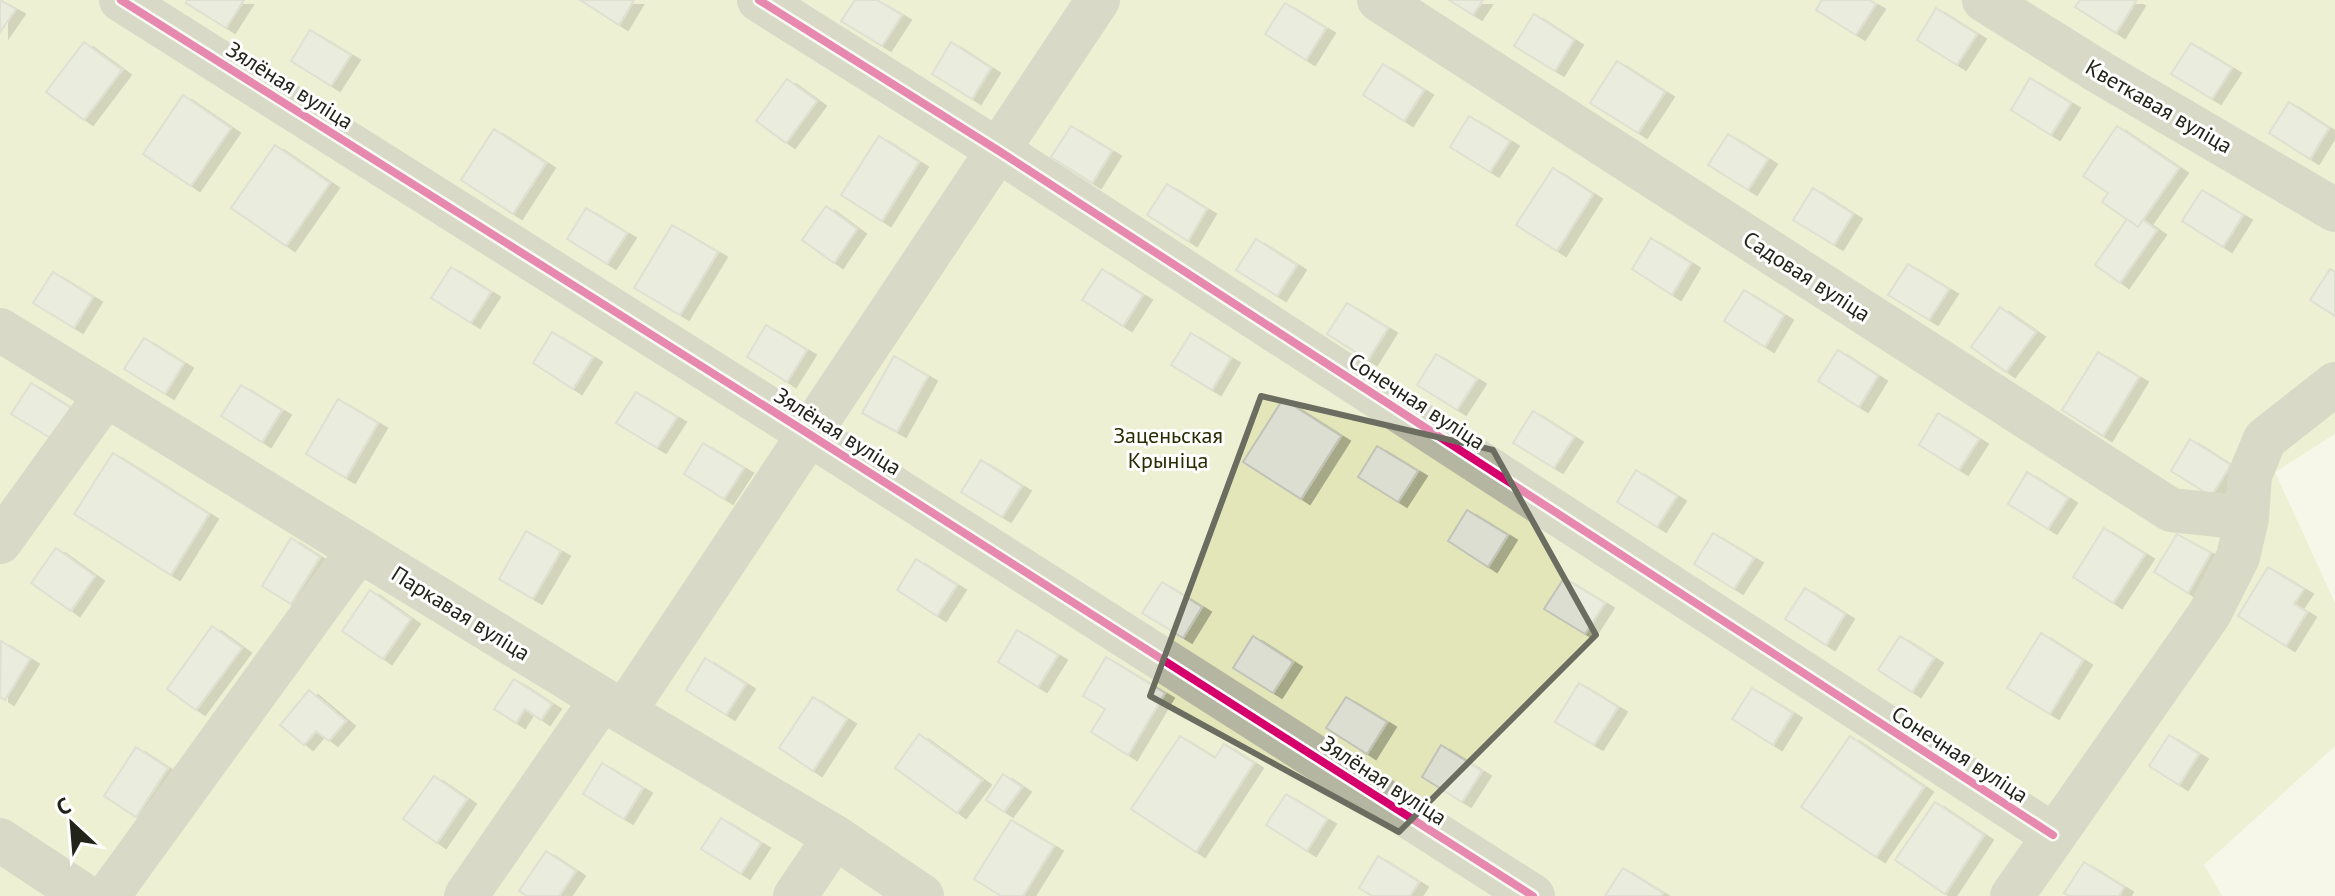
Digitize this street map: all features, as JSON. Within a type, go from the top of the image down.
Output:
[{"type":"street","name":"Зялёная вуліца","points":[[121,0],[1533,896]]},
{"type":"street","name":"Сонечная вуліца","points":[[759,0],[999,151],[2053,835]]},
{"type":"street","points":[[466,896],[613,705],[809,434],[1098,0]]},
{"type":"street","name":"Садовая вуліца","points":[[1379,0],[2171,510],[2247,518]]},
{"type":"street","name":"Кветкавая вуліца","points":[[1984,0],[2101,73],[2335,210]]},
{"type":"street","name":"Паркавая вуліца","points":[[0,330],[835,837],[922,896]]},
{"type":"street","points":[[2012,896],[2210,613],[2238,557],[2247,518],[2250,475],[2265,439],[2335,384]]},
{"type":"street","points":[[0,542],[106,395]]},
{"type":"street","points":[[108,896],[359,550]]},
{"type":"street","points":[[795,896],[835,837]]},
{"type":"street","points":[[0,840],[85,896]]},
{"type":"highlighted area","points":[[1261,396],[1493,450],[1596,635],[1399,832],[1150,696]]},
{"type":"green space","name":"Заценьская Крыніца","points":[[0,0],[2335,0],[2335,434],[2275,472],[2335,603],[2335,746],[2204,865],[2222,896],[0,896]]},
{"type":"building","points":[[0,0],[16,9],[0,32]]},
{"type":"building","points":[[187,0],[244,0],[226,28],[186,3]]},
{"type":"building","points":[[580,0],[634,0],[619,25]]},
{"type":"building","points":[[855,0],[877,0],[902,15],[882,46],[841,21]]},
{"type":"building","points":[[1449,0],[1483,0],[1473,15]]},
{"type":"building","points":[[1822,0],[1869,0],[1876,4],[1856,35],[1816,10]]},
{"type":"building","points":[[2080,0],[2136,1],[2116,33],[2075,7]]},
{"type":"building","points":[[1285,3],[1326,28],[1306,60],[1265,34]]},
{"type":"building","points":[[1936,8],[1977,34],[1957,65],[1917,40]]},
{"type":"building","points":[[1534,14],[1574,40],[1555,71],[1514,46]]},
{"type":"building","points":[[310,30],[351,55],[331,86],[291,61]]},
{"type":"building","points":[[84,42],[122,70],[84,120],[46,92]]},
{"type":"building","points":[[951,42],[991,68],[972,99],[932,74]]},
{"type":"building","points":[[2191,43],[2232,68],[2212,99],[2171,74]]},
{"type":"building","points":[[1617,61],[1665,92],[1638,133],[1590,103]]},
{"type":"building","points":[[1383,64],[1424,90],[1404,121],[1363,95]]},
{"type":"building","points":[[2030,78],[2071,103],[2051,135],[2011,110]]},
{"type":"building","points":[[787,79],[817,101],[786,143],[756,121]]},
{"type":"building","points":[[183,95],[231,128],[191,186],[143,154]]},
{"type":"building","points":[[2289,102],[2329,128],[2310,159],[2269,133]]},
{"type":"building","points":[[1469,116],[1510,141],[1490,172],[1450,147]]},
{"type":"building","points":[[1071,126],[1112,151],[1092,183],[1051,157]]},
{"type":"building","points":[[2117,126],[2179,168],[2138,227],[2102,202],[2108,193],[2083,176]]},
{"type":"building","points":[[494,129],[546,163],[513,214],[461,180]]},
{"type":"building","points":[[1728,134],[1768,159],[1748,190],[1708,165]]},
{"type":"building","points":[[879,136],[919,162],[882,221],[841,195]]},
{"type":"building","points":[[275,145],[330,183],[286,246],[231,208]]},
{"type":"building","points":[[1553,168],[1593,194],[1557,251],[1516,225]]},
{"type":"building","points":[[1167,184],[1207,209],[1188,241],[1147,215]]},
{"type":"building","points":[[1813,188],[1853,214],[1834,245],[1793,220]]},
{"type":"building","points":[[2202,190],[2243,215],[2223,247],[2182,221]]},
{"type":"building","points":[[826,206],[857,229],[834,263],[802,240]]},
{"type":"building","points":[[586,208],[627,233],[607,264],[567,239]]},
{"type":"building","points":[[2127,219],[2138,227],[2143,220],[2157,230],[2120,283],[2095,265]]},
{"type":"building","points":[[672,225],[718,252],[680,315],[634,288]]},
{"type":"building","points":[[1651,238],[1691,263],[1672,295],[1632,269]]},
{"type":"building","points":[[1256,239],[1297,265],[1277,296],[1236,270]]},
{"type":"building","points":[[1908,264],[1949,289],[1929,320],[1888,295]]},
{"type":"building","points":[[451,267],[491,292],[471,323],[431,298]]},
{"type":"building","points":[[1102,269],[1143,295],[1123,326],[1082,300]]},
{"type":"building","points":[[2330,269],[2335,272],[2335,316],[2310,300]]},
{"type":"building","points":[[53,272],[93,297],[74,328],[33,303]]},
{"type":"building","points":[[1744,290],[1784,315],[1765,347],[1724,321]]},
{"type":"building","points":[[1347,303],[1388,328],[1368,360],[1327,334]]},
{"type":"building","points":[[2000,307],[2036,332],[2006,372],[1971,347]]},
{"type":"building","points":[[766,325],[807,350],[787,382],[747,357]]},
{"type":"building","points":[[552,332],[593,357],[573,389],[533,363]]},
{"type":"building","points":[[1191,333],[1231,358],[1212,390],[1171,365]]},
{"type":"building","points":[[144,338],[184,363],[165,394],[124,369]]},
{"type":"building","points":[[1838,350],[1878,376],[1859,407],[1818,381]]},
{"type":"building","points":[[2098,352],[2139,377],[2103,436],[2062,410]]},
{"type":"building","points":[[1436,354],[1477,379],[1457,410],[1417,385]]},
{"type":"building","points":[[894,356],[928,376],[897,432],[862,413]]},
{"type":"building","points":[[31,383],[71,408],[52,439],[11,414]]},
{"type":"building","points":[[241,385],[282,410],[262,442],[221,416]]},
{"type":"building","points":[[636,392],[677,417],[657,448],[616,423]]},
{"type":"building","points":[[338,399],[378,423],[346,478],[306,454]]},
{"type":"building","points":[[1283,399],[1341,436],[1301,499],[1243,462]]},
{"type":"building","points":[[1533,411],[1574,437],[1554,468],[1513,443]]},
{"type":"building","points":[[1938,413],[1979,439],[1959,470],[1919,445]]},
{"type":"building","points":[[2190,439],[2231,465],[2211,496],[2171,471]]},
{"type":"building","points":[[703,443],[744,468],[724,499],[684,474]]},
{"type":"building","points":[[1377,446],[1418,471],[1398,502],[1358,477]]},
{"type":"building","points":[[113,453],[209,514],[171,575],[74,514]]},
{"type":"building","points":[[981,460],[1022,486],[1002,517],[961,492]]},
{"type":"building","points":[[1636,470],[1677,496],[1657,527],[1617,502]]},
{"type":"building","points":[[2027,472],[2068,498],[2048,529],[2008,504]]},
{"type":"building","points":[[1467,510],[1508,535],[1488,567],[1448,541]]},
{"type":"building","points":[[2104,528],[2145,554],[2113,603],[2073,577]]},
{"type":"building","points":[[526,531],[561,551],[533,599],[499,579]]},
{"type":"building","points":[[1713,533],[1754,558],[1734,589],[1694,564]]},
{"type":"building","points":[[2177,534],[2211,553],[2188,593],[2154,572]]},
{"type":"building","points":[[291,538],[320,557],[291,604],[262,586]]},
{"type":"building","points":[[56,548],[95,576],[71,611],[31,583]]},
{"type":"building","points":[[916,559],[957,585],[937,616],[897,590]]},
{"type":"building","points":[[2268,567],[2304,589],[2294,604],[2307,612],[2286,646],[2238,616]]},
{"type":"building","points":[[1564,578],[1605,603],[1585,634],[1544,609]]},
{"type":"building","points":[[1162,582],[1202,607],[1183,638],[1142,613]]},
{"type":"building","points":[[1805,588],[1845,614],[1826,645],[1785,619]]},
{"type":"building","points":[[370,590],[411,619],[383,659],[342,631]]},
{"type":"building","points":[[212,626],[242,648],[196,710],[167,689]]},
{"type":"building","points":[[1017,630],[1058,655],[1038,687],[998,662]]},
{"type":"building","points":[[2041,633],[2083,660],[2050,714],[2007,688]]},
{"type":"building","points":[[1253,636],[1293,662],[1273,693],[1233,668]]},
{"type":"building","points":[[1900,636],[1934,658],[1912,692],[1878,670]]},
{"type":"building","points":[[1,641],[30,659],[5,700],[0,697]]},
{"type":"building","points":[[1106,657],[1165,693],[1128,755],[1091,732],[1105,709],[1083,696]]},
{"type":"building","points":[[705,658],[746,684],[726,715],[686,690]]},
{"type":"building","points":[[514,679],[552,704],[541,720],[525,709],[516,723],[494,709]]},
{"type":"building","points":[[1579,683],[1618,707],[1594,745],[1555,722]]},
{"type":"building","points":[[1752,688],[1793,713],[1773,745],[1732,719]]},
{"type":"building","points":[[309,690],[346,721],[329,741],[316,731],[304,745],[280,725]]},
{"type":"building","points":[[813,697],[847,719],[813,771],[779,748]]},
{"type":"building","points":[[1346,697],[1387,722],[1367,754],[1326,728]]},
{"type":"building","points":[[919,734],[982,780],[957,813],[895,768]]},
{"type":"building","points":[[2169,735],[2199,754],[2179,785],[2149,766]]},
{"type":"building","points":[[1180,736],[1215,758],[1224,744],[1254,763],[1196,852],[1131,809]]},
{"type":"building","points":[[1850,736],[1924,787],[1876,857],[1801,807]]},
{"type":"building","points":[[1441,745],[1482,771],[1462,802],[1422,777]]},
{"type":"building","points":[[136,747],[168,768],[136,817],[104,796]]},
{"type":"building","points":[[602,763],[643,788],[624,819],[583,794]]},
{"type":"building","points":[[1003,774],[1022,787],[1004,812],[986,800]]},
{"type":"building","points":[[434,776],[467,799],[437,843],[403,819]]},
{"type":"building","points":[[1286,794],[1327,819],[1307,851],[1266,825]]},
{"type":"building","points":[[1935,802],[1984,835],[1945,894],[1895,860]]},
{"type":"building","points":[[721,818],[761,843],[741,874],[701,849]]},
{"type":"building","points":[[1011,820],[1054,846],[1023,896],[1001,896],[974,879]]},
{"type":"building","points":[[546,851],[576,871],[559,896],[527,896],[519,891]]},
{"type":"building","points":[[1378,856],[1419,882],[1410,896],[1372,896],[1359,888]]},
{"type":"building","points":[[2084,862],[2124,887],[2119,896],[2069,896],[2064,893]]},
{"type":"building","points":[[1623,868],[1663,893],[1661,896],[1605,896]]},
{"type":"cycle path","points":[[121,0],[1533,896]]},
{"type":"cycle path","points":[[759,0],[999,151],[2053,835]]}]
